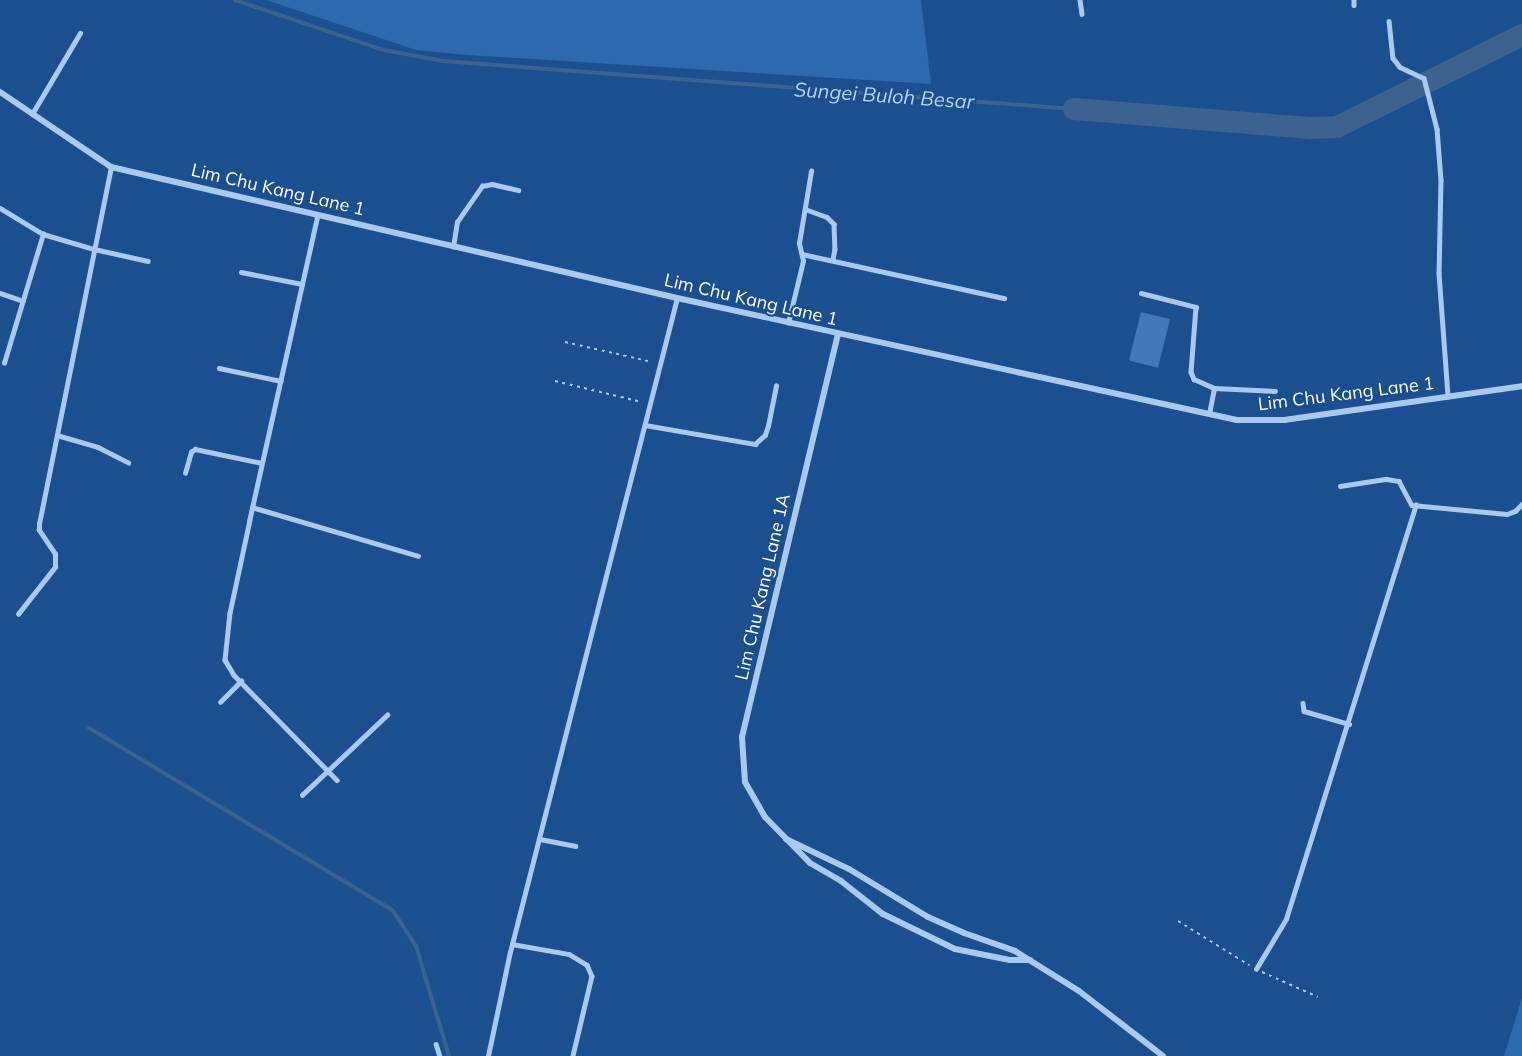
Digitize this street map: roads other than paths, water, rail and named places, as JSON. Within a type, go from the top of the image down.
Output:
[{"type":"street","name":"Lim Chu Kang Lane 1","points":[[0,92],[111,167],[788,323],[1237,420],[1284,420],[1522,386]]},
{"type":"street","name":"Lim Chu Kang Lane 1A","points":[[838,334],[742,737],[745,782],[765,818],[783,838],[810,863],[841,881],[883,914],[955,949],[1010,960],[1030,960]]},
{"type":"street","name":"Lim Chu Kang Lane 1A","points":[[783,838],[849,869],[928,917],[964,933],[1016,951],[1079,991],[1163,1056]]},
{"type":"lane","points":[[1080,0],[1082,14]]},
{"type":"lane","points":[[1389,21],[1395,63],[1424,78],[1437,129],[1440,170],[1439,273],[1448,397]]},
{"type":"lane","points":[[32,114],[80,33]]},
{"type":"lane","points":[[18,614],[55,567],[55,554],[39,530],[111,167]]},
{"type":"lane","points":[[788,323],[803,261],[799,243],[811,171]]},
{"type":"lane","points":[[453,247],[458,222],[482,186],[492,184],[518,190]]},
{"type":"lane","points":[[0,208],[43,234],[94,249],[148,261]]},
{"type":"lane","points":[[805,209],[828,217],[834,224],[833,259]]},
{"type":"lane","points":[[318,215],[252,507],[225,660],[241,681],[337,780]]},
{"type":"lane","points":[[4,363],[43,234]]},
{"type":"lane","points":[[802,254],[1004,298]]},
{"type":"lane","points":[[241,272],[302,284]]},
{"type":"lane","points":[[0,293],[22,301]]},
{"type":"lane","points":[[1141,293],[1196,307],[1191,372],[1201,383],[1214,388],[1275,391]]},
{"type":"lane","points":[[488,1056],[512,944],[677,298]]},
{"type":"lane","points":[[219,368],[281,381]]},
{"type":"lane","points":[[645,425],[755,444],[765,435],[776,386]]},
{"type":"lane","points":[[1209,414],[1214,388]]},
{"type":"lane","points":[[57,435],[88,444],[128,462]]},
{"type":"lane","points":[[185,473],[190,452],[195,449],[262,463]]},
{"type":"lane","points":[[1340,486],[1386,479],[1403,485],[1409,504],[1507,514],[1515,511],[1522,504]]},
{"type":"lane","points":[[1256,969],[1286,919],[1416,505]]},
{"type":"lane","points":[[252,507],[418,556]]},
{"type":"lane","points":[[220,702],[241,681]]},
{"type":"lane","points":[[1303,703],[1304,711],[1349,724]]},
{"type":"lane","points":[[302,795],[387,715]]},
{"type":"lane","points":[[540,839],[575,846]]},
{"type":"lane","points":[[512,944],[569,954],[587,964],[592,976],[573,1056]]},
{"type":"lane","points":[[436,1044],[440,1056]]},
{"type":"waterway","name":"Sungei Buloh Besar","points":[[235,0],[384,50],[443,61],[1074,109]]},
{"type":"waterway","name":"Sungei Buloh Besar","points":[[1074,109],[1312,128],[1337,127],[1522,35]]},
{"type":"waterway","points":[[89,728],[393,911],[416,946],[449,1056]]}]
